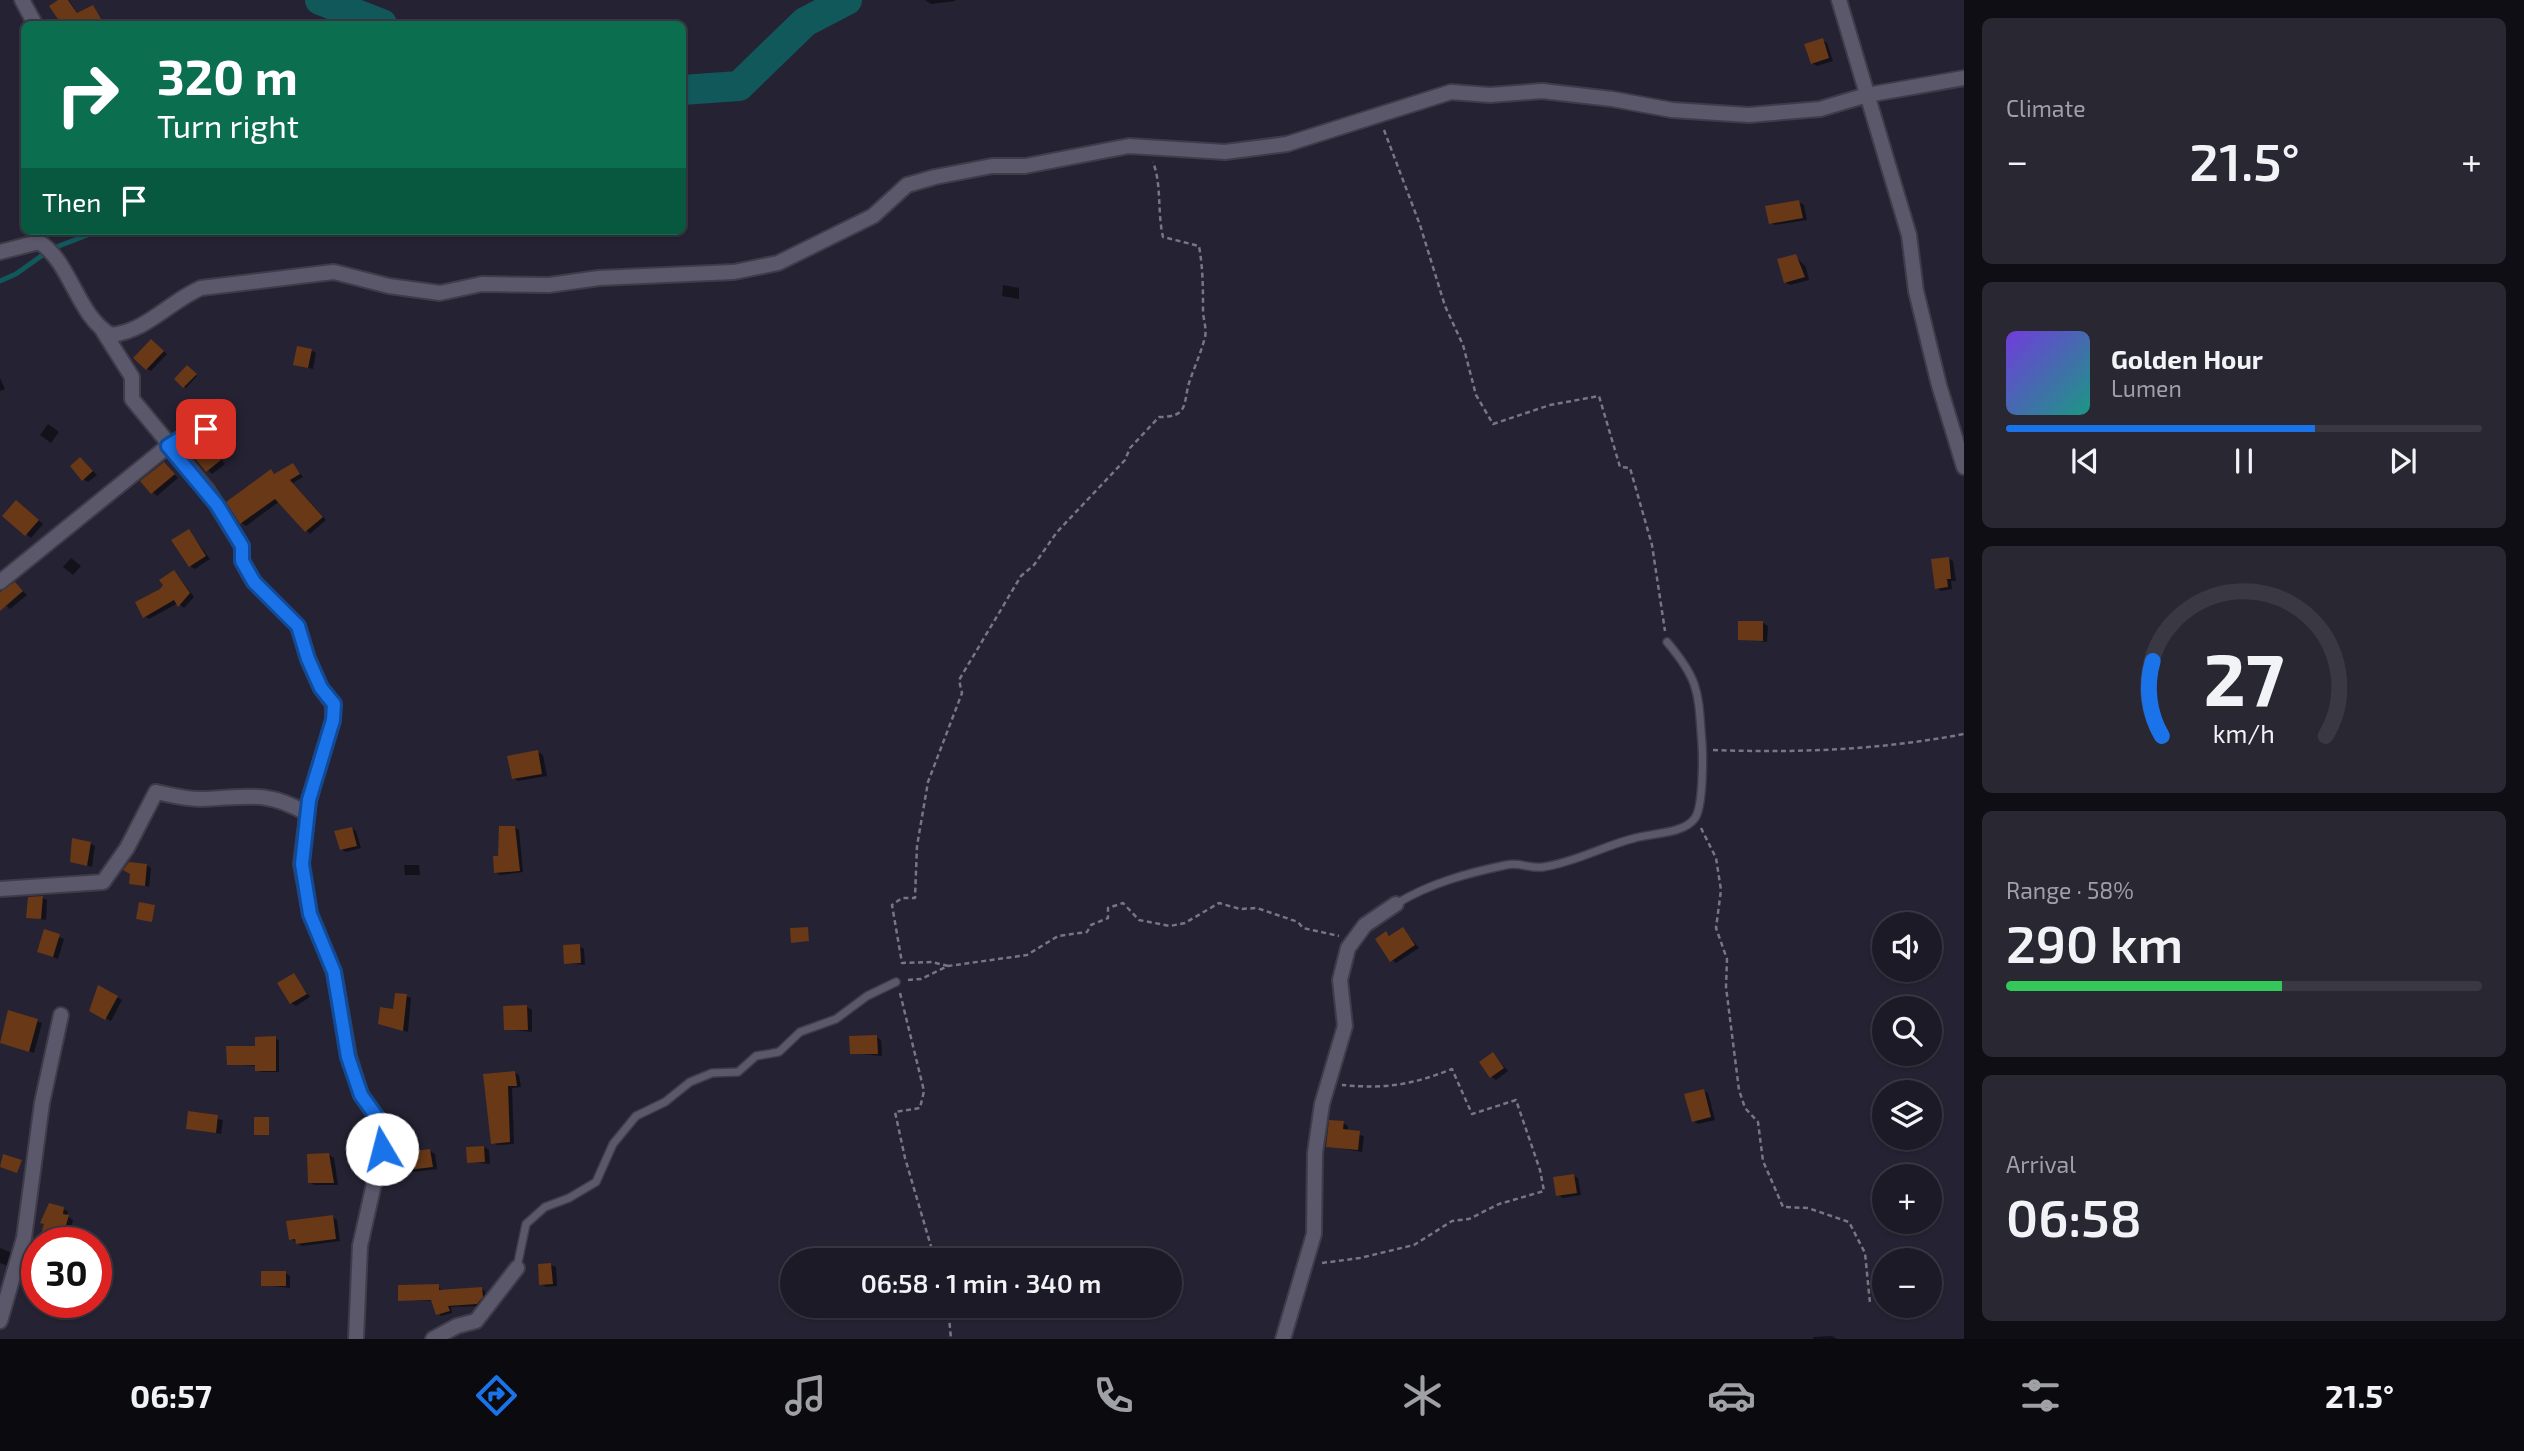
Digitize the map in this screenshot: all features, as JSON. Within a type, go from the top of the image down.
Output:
[{"type":"street","points":[[22,0],[33,21]]},
{"type":"street","points":[[1839,0],[1909,234],[1920,304],[1939,385],[1964,467]]},
{"type":"street","points":[[103,331],[111,335],[142,326],[185,295],[201,288],[239,286],[334,272],[389,286],[440,293],[482,284],[549,285],[599,278],[734,272],[778,263],[873,216],[907,185],[992,166],[1025,166],[1090,156],[1113,148],[1225,152],[1287,145],[1378,118],[1451,92],[1490,95],[1542,91],[1612,99],[1672,110],[1749,115],[1820,109],[1867,95],[1964,78]]},
{"type":"street","points":[[0,252],[39,242],[51,249],[132,377],[132,399],[217,505],[242,546],[242,561],[254,582],[298,626],[308,659],[321,688],[334,704],[333,720],[324,740],[306,813],[307,838],[302,864],[310,914],[334,972],[348,1057],[361,1095],[386,1130],[360,1246],[356,1339]]},
{"type":"street","points":[[0,582],[168,446],[194,430],[206,429],[221,433]]},
{"type":"street","points":[[0,889],[103,882],[127,848],[156,792],[201,799],[218,796],[279,798],[306,813]]},
{"type":"street","points":[[1283,1339],[1314,1234],[1315,1153],[1328,1083],[1345,1027],[1339,979],[1353,939],[1365,925],[1396,904]]},
{"type":"street","points":[[0,1321],[24,1238],[42,1103],[61,1015]]},
{"type":"street","points":[[433,1339],[457,1326],[476,1321],[517,1268]]},
{"type":"lane","points":[[1396,904],[1422,888],[1511,863],[1540,868],[1579,859],[1633,838],[1684,827],[1695,818],[1699,806],[1702,749],[1696,685],[1685,663],[1667,642]]},
{"type":"lane","points":[[517,1268],[526,1224],[545,1207],[569,1198],[596,1182],[613,1144],[636,1116],[665,1101],[690,1082],[712,1073],[738,1072],[756,1056],[779,1052],[800,1032],[836,1019],[867,996],[896,982]]},
{"type":"path","points":[[1378,118],[1390,143],[1446,306],[1463,345],[1476,395],[1493,424],[1550,405],[1599,396],[1620,467],[1630,468],[1652,545],[1667,642]]},
{"type":"path","points":[[948,966],[932,962],[902,963],[892,905],[902,898],[915,898],[917,846],[926,793],[939,748],[962,694],[959,680],[1021,576],[1034,565],[1056,532],[1125,460],[1130,448],[1159,417],[1171,417],[1181,410],[1188,400],[1188,387],[1206,334],[1203,311],[1205,280],[1199,246],[1163,237],[1157,210],[1160,182],[1147,149]]},
{"type":"path","points":[[1702,749],[1789,752],[1906,745],[1964,734]]},
{"type":"path","points":[[1695,818],[1716,858],[1721,890],[1716,928],[1727,959],[1726,987],[1739,1090],[1745,1108],[1758,1122],[1763,1161],[1783,1207],[1808,1208],[1849,1222],[1866,1253],[1870,1303]]},
{"type":"path","points":[[931,1248],[905,1158],[895,1112],[920,1108],[924,1091],[896,982],[921,979],[948,966],[1027,955],[1058,936],[1087,932],[1091,925],[1108,918],[1108,908],[1123,903],[1139,920],[1170,926],[1185,923],[1219,903],[1240,909],[1257,908],[1298,922],[1303,928],[1353,939]]},
{"type":"path","points":[[1305,1265],[1360,1258],[1414,1245],[1452,1221],[1469,1219],[1499,1204],[1544,1191],[1540,1170],[1516,1100],[1472,1114],[1452,1069],[1411,1084],[1375,1088],[1328,1083]]},
{"type":"path","points":[[949,1318],[951,1339]]},
{"type":"building","points":[[58,0],[68,0],[77,13],[93,5],[102,21],[59,21],[49,6]]},
{"type":"building","points":[[1823,38],[1829,58],[1811,64],[1804,44]]},
{"type":"building","points":[[1799,200],[1803,218],[1769,224],[1765,206]]},
{"type":"building","points":[[1796,254],[1805,277],[1784,283],[1777,259]]},
{"type":"building","points":[[151,339],[164,351],[146,370],[133,358]]},
{"type":"building","points":[[297,346],[312,349],[308,368],[293,365]]},
{"type":"building","points":[[187,365],[197,374],[183,388],[174,379]]},
{"type":"building","points":[[205,440],[221,460],[206,472],[186,447]]},
{"type":"building","points":[[80,457],[93,471],[82,481],[70,466]]},
{"type":"building","points":[[164,462],[175,474],[151,494],[140,481]]},
{"type":"building","points":[[293,463],[300,474],[290,480],[323,517],[305,532],[275,499],[240,524],[226,502],[271,469],[274,474]]},
{"type":"building","points":[[16,500],[39,520],[25,536],[2,516]]},
{"type":"building","points":[[189,529],[206,556],[189,567],[171,540]]},
{"type":"building","points":[[1949,557],[1951,579],[1947,579],[1948,587],[1935,589],[1931,559]]},
{"type":"building","points":[[174,570],[190,593],[178,607],[174,600],[143,618],[135,602],[160,589],[163,585],[159,580]]},
{"type":"building","points":[[15,582],[23,591],[0,611],[0,592]]},
{"type":"building","points":[[1738,621],[1763,621],[1763,641],[1738,640]]},
{"type":"building","points":[[538,750],[542,774],[512,779],[507,756]]},
{"type":"building","points":[[499,826],[515,826],[520,871],[494,873],[493,856],[498,856]]},
{"type":"building","points":[[352,827],[357,846],[340,850],[334,831]]},
{"type":"building","points":[[72,838],[91,842],[87,866],[70,862]]},
{"type":"building","points":[[129,862],[147,864],[145,886],[129,884],[130,874],[123,870]]},
{"type":"building","points":[[43,896],[41,919],[26,918],[28,897]]},
{"type":"building","points":[[139,902],[155,905],[152,922],[136,919]]},
{"type":"building","points":[[808,927],[809,941],[791,943],[790,928]]},
{"type":"building","points":[[1403,927],[1415,945],[1390,962],[1375,939],[1386,931],[1389,936]]},
{"type":"building","points":[[44,929],[60,934],[53,957],[37,952]]},
{"type":"building","points":[[580,944],[581,963],[564,964],[563,945]]},
{"type":"building","points":[[294,973],[307,994],[290,1004],[277,983]]},
{"type":"building","points":[[98,985],[118,996],[105,1020],[89,1011]]},
{"type":"building","points":[[395,993],[407,994],[403,1031],[378,1024],[380,1007],[393,1009]]},
{"type":"building","points":[[527,1005],[528,1030],[504,1030],[503,1006]]},
{"type":"building","points":[[8,1010],[38,1019],[29,1052],[0,1043]]},
{"type":"building","points":[[877,1035],[878,1054],[850,1054],[849,1036]]},
{"type":"building","points":[[276,1036],[276,1071],[255,1071],[255,1065],[227,1065],[226,1046],[255,1046],[255,1037]]},
{"type":"building","points":[[1493,1052],[1504,1068],[1490,1078],[1479,1062]]},
{"type":"building","points":[[515,1071],[517,1086],[508,1086],[510,1142],[491,1144],[483,1074]]},
{"type":"building","points":[[1704,1089],[1711,1117],[1692,1122],[1684,1094]]},
{"type":"building","points":[[188,1111],[218,1115],[216,1133],[186,1129]]},
{"type":"building","points":[[254,1117],[269,1117],[269,1135],[254,1135]]},
{"type":"building","points":[[1329,1120],[1344,1121],[1343,1129],[1360,1131],[1358,1150],[1326,1147]]},
{"type":"building","points":[[484,1146],[485,1162],[467,1163],[466,1147]]},
{"type":"building","points":[[430,1149],[433,1167],[398,1171],[396,1153]]},
{"type":"building","points":[[329,1153],[334,1183],[308,1183],[307,1154]]},
{"type":"building","points":[[3,1154],[22,1160],[17,1173],[0,1167]]},
{"type":"building","points":[[1574,1174],[1577,1193],[1556,1196],[1553,1177]]},
{"type":"building","points":[[49,1203],[64,1207],[63,1214],[69,1215],[65,1227],[43,1227],[44,1224],[40,1223]]},
{"type":"building","points":[[333,1215],[336,1239],[296,1244],[295,1239],[289,1240],[286,1221]]},
{"type":"building","points":[[551,1263],[553,1284],[539,1285],[538,1264]]},
{"type":"building","points":[[261,1271],[286,1271],[286,1286],[261,1286]]},
{"type":"building","points":[[439,1284],[439,1290],[482,1287],[483,1297],[477,1304],[448,1306],[450,1311],[436,1315],[431,1300],[398,1301],[398,1285]]},
{"type":"waterway","points":[[320,0],[374,21]]},
{"type":"waterway","points":[[686,90],[739,86],[805,22],[847,0]]},
{"type":"waterway","points":[[352,21],[357,15]]},
{"type":"waterway","points":[[0,281],[16,274],[51,249],[88,235]]},
{"type":"route","points":[[206,429],[194,430],[168,446],[217,505],[242,546],[242,561],[254,582],[298,626],[301,641],[321,688],[334,704],[333,720],[324,740],[305,819],[307,838],[302,864],[310,914],[334,972],[348,1057],[361,1095],[386,1130],[382,1149]]}]
